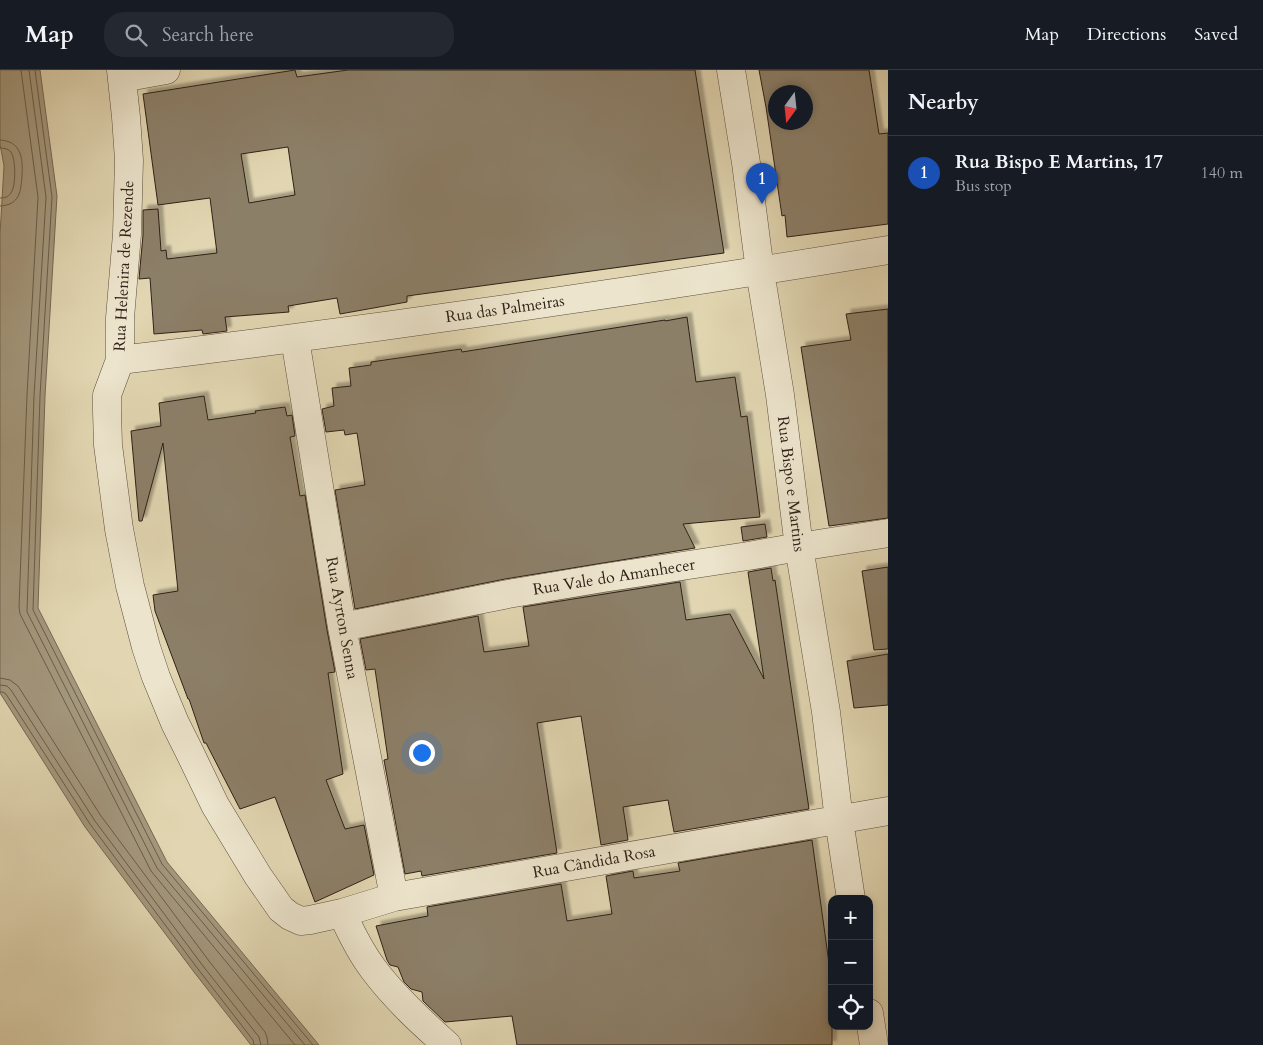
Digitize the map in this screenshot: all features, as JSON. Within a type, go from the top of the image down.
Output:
[{"type":"street","points":[[121,74],[166,70]]},
{"type":"street","name":"Rua Bispo e Martins","points":[[731,70],[780,395],[799,547],[826,712],[850,895]]},
{"type":"street","name":"Rua Helenira de Rezende","points":[[121,74],[129,160],[127,234],[120,318],[120,360],[107,395],[107,411],[108,445],[119,529],[130,586],[156,677],[174,723],[215,805],[258,876],[281,909],[290,916],[301,920]]},
{"type":"street","name":"Rua das Palmeiras","points":[[120,360],[295,339],[760,271],[888,250]]},
{"type":"street","name":"Rua Ayrton Senna","points":[[295,339],[342,627],[394,897]]},
{"type":"street","name":"Rua Vale do Amanhecer","points":[[342,627],[508,594],[888,533]]},
{"type":"street","name":"Rua Cândida Rosa","points":[[301,920],[342,913],[394,897],[888,811]]},
{"type":"street","points":[[342,913],[357,943],[389,989],[447,1045]]},
{"type":"street","points":[[872,1030],[874,1045]]},
{"type":"water","points":[[0,70],[40,70],[57,196],[45,396],[38,608],[167,862],[319,1045],[251,1045],[85,827],[0,693],[0,234],[4,166],[0,144]]},
{"type":"building","points":[[295,70],[297,77],[348,70],[695,70],[724,253],[407,296],[407,302],[340,314],[337,298],[288,306],[289,312],[225,317],[227,331],[203,334],[202,330],[154,334],[150,278],[139,279],[143,210],[158,209],[161,251],[166,250],[167,259],[217,253],[210,198],[158,205],[143,94]],"holes":[[[288,147],[295,195],[249,203],[241,154]]]},
{"type":"building","points":[[759,70],[869,70],[879,134],[888,133],[888,224],[787,237],[785,215],[782,216],[769,130],[813,130],[813,85],[768,85],[768,121]]},
{"type":"building","points":[[888,309],[888,518],[829,526],[801,347],[851,340],[846,314]]},
{"type":"building","points":[[687,317],[696,382],[735,377],[741,417],[747,416],[760,517],[683,524],[695,548],[505,579],[355,609],[335,490],[365,485],[357,433],[345,435],[344,430],[326,432],[322,409],[334,406],[332,388],[351,386],[349,368],[371,365],[371,362],[461,349],[462,352]]},
{"type":"building","points":[[204,396],[208,420],[285,407],[287,416],[292,415],[295,436],[290,437],[300,496],[305,495],[335,672],[328,673],[343,774],[326,780],[345,829],[364,825],[374,875],[315,902],[275,797],[240,809],[206,743],[204,743],[155,611],[153,595],[178,591],[163,443],[142,521],[139,521],[131,431],[161,426],[159,403]]},
{"type":"building","points":[[765,524],[767,537],[743,541],[741,527]]},
{"type":"building","points":[[888,567],[888,649],[874,650],[862,571]]},
{"type":"building","points":[[771,568],[773,581],[775,580],[809,809],[674,832],[668,800],[623,807],[628,840],[601,845],[581,716],[537,723],[557,853],[422,876],[421,871],[405,874],[384,760],[388,759],[375,669],[366,670],[360,639],[478,616],[484,652],[529,646],[523,607],[680,582],[686,620],[730,614],[764,679],[748,572]]},
{"type":"building","points":[[888,654],[888,705],[854,708],[847,661]]},
{"type":"building","points":[[812,840],[828,956],[828,1030],[832,1030],[832,1045],[517,1045],[512,1016],[445,1022],[423,1001],[422,992],[411,989],[404,982],[398,967],[390,965],[376,926],[428,916],[427,907],[561,884],[567,921],[612,914],[606,876],[633,871],[634,878],[680,871],[678,863]]},
{"type":"place","name":"Rua Bispo E Martins, 17","points":[[762,204]]}]
